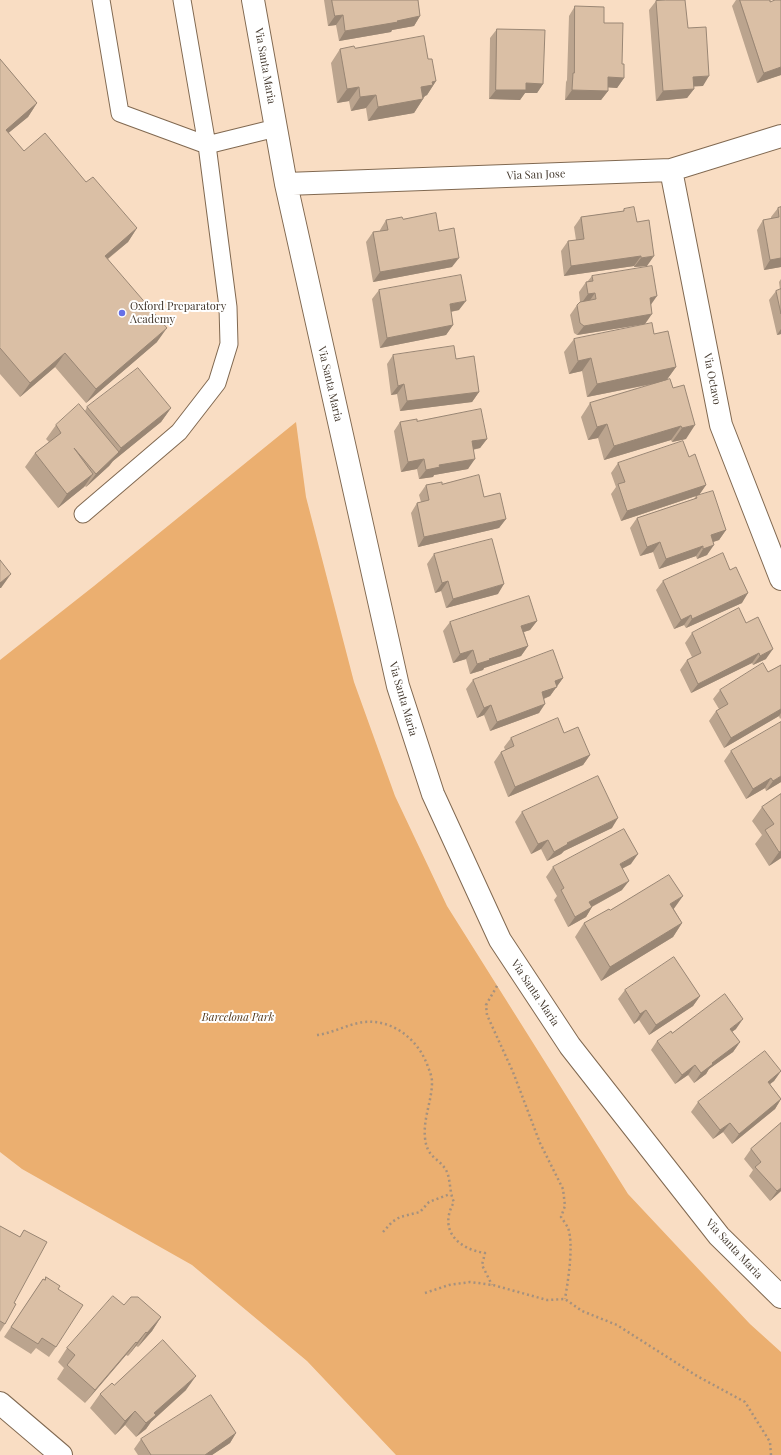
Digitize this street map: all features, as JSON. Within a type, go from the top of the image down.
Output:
[{"type":"street","name":"Via Santa Maria","points":[[253,0],[286,184],[398,686],[433,794],[500,940],[570,1046],[719,1236],[781,1297]]},
{"type":"street","name":"Via San Jose","points":[[286,184],[671,170],[781,136]]},
{"type":"street","name":"Via Octavo","points":[[671,170],[721,425],[781,579]]},
{"type":"street","points":[[0,1404],[61,1455]]},
{"type":"lane","points":[[101,0],[120,113],[207,145],[276,128]]},
{"type":"lane","points":[[83,514],[179,432],[217,382],[229,344],[228,307],[207,145],[182,0]]},
{"type":"path","points":[[497,986],[486,1005],[487,1015],[514,1072],[540,1143],[562,1189],[565,1206],[561,1217],[568,1228],[570,1273],[565,1299]]},
{"type":"path","points":[[317,1036],[363,1022],[382,1023],[403,1032],[415,1043],[425,1059],[432,1079],[432,1090],[424,1123],[425,1140],[431,1156],[446,1171],[450,1194],[454,1202],[450,1209],[449,1223],[451,1234],[461,1245],[473,1251],[485,1254],[482,1265],[493,1285]]},
{"type":"path","points":[[383,1232],[392,1222],[400,1217],[420,1212],[429,1202],[450,1194]]},
{"type":"path","points":[[425,1293],[449,1285],[470,1282],[493,1285],[547,1300],[565,1299],[582,1311],[617,1326],[697,1376],[745,1402],[770,1442],[771,1455]]},
{"type":"green space","name":"Barcelona Park","points":[[296,422],[306,497],[354,682],[395,796],[447,906],[628,1194],[750,1324],[781,1352],[781,1455],[396,1455],[307,1361],[192,1265],[22,1169],[0,1152],[0,660],[94,586]]},
{"type":"building","points":[[332,0],[418,0],[420,16],[397,21],[398,22],[345,31],[343,15],[335,16]]},
{"type":"building","points":[[685,0],[688,28],[706,27],[709,76],[693,77],[694,89],[663,91],[656,1]]},
{"type":"building","points":[[740,0],[770,0],[770,2],[781,0],[781,67],[764,73]]},
{"type":"building","points":[[575,6],[604,7],[604,23],[623,23],[622,64],[624,64],[624,78],[608,77],[608,91],[572,90],[574,73]]},
{"type":"building","points":[[497,29],[545,30],[543,84],[526,83],[526,90],[496,90]]},
{"type":"building","points":[[424,36],[428,59],[432,59],[436,81],[432,82],[433,85],[421,87],[423,99],[378,107],[376,95],[360,97],[359,87],[347,89],[340,49],[354,46],[355,48]]},
{"type":"building","name":"Oxford Preparatory Academy","points":[[0,59],[37,103],[6,130],[24,151],[45,133],[86,182],[93,177],[137,228],[105,256],[167,328],[96,389],[65,353],[30,383],[0,348]]},
{"type":"building","points":[[634,207],[637,222],[649,220],[654,256],[641,258],[641,256],[571,266],[568,241],[584,239],[581,217],[624,211],[624,209]]},
{"type":"building","points":[[781,207],[781,258],[770,260],[763,220],[779,217],[778,208]]},
{"type":"building","points":[[436,213],[439,231],[454,228],[459,258],[380,272],[373,232],[388,230],[386,220],[402,217],[403,219]]},
{"type":"building","points":[[652,266],[657,296],[650,298],[652,314],[584,326],[580,323],[577,305],[580,302],[596,299],[595,293],[588,294],[586,282],[593,281],[592,276]]},
{"type":"building","points":[[461,275],[466,301],[450,304],[453,325],[387,338],[379,290]]},
{"type":"building","points":[[781,289],[781,314],[776,291]]},
{"type":"building","points":[[652,323],[654,334],[668,331],[676,367],[597,384],[591,358],[578,361],[574,339]]},
{"type":"building","points":[[454,346],[456,359],[474,356],[479,392],[407,401],[404,384],[398,386],[393,355]]},
{"type":"building","points":[[138,368],[171,408],[121,448],[87,407]]},
{"type":"building","points":[[670,379],[673,388],[684,385],[695,425],[682,428],[681,426],[614,446],[607,424],[597,427],[590,403]]},
{"type":"building","points":[[79,404],[119,452],[96,474],[74,448],[93,474],[67,494],[35,453],[61,433],[56,425]]},
{"type":"building","points":[[481,409],[487,439],[472,441],[475,459],[439,465],[440,467],[426,470],[424,459],[408,462],[400,422],[417,419],[417,421]]},
{"type":"building","points":[[683,441],[689,457],[695,454],[706,485],[627,511],[618,484],[625,482],[618,463]]},
{"type":"building","points":[[479,475],[484,497],[500,493],[506,519],[424,537],[417,503],[429,500],[426,485],[442,482],[442,484]]},
{"type":"building","points":[[713,491],[726,530],[711,535],[714,545],[703,549],[703,546],[666,559],[660,542],[647,547],[637,518],[697,498],[696,496]]},
{"type":"building","points":[[492,539],[504,584],[453,599],[448,581],[442,583],[434,554]]},
{"type":"building","points":[[723,553],[730,570],[736,567],[748,593],[692,619],[691,615],[681,620],[663,581]]},
{"type":"building","points":[[0,560],[11,574],[0,583]]},
{"type":"building","points":[[529,596],[537,621],[521,626],[528,646],[477,664],[473,650],[460,654],[450,622]]},
{"type":"building","points":[[739,608],[746,623],[758,617],[773,649],[760,656],[759,653],[698,684],[687,660],[701,653],[692,633]]},
{"type":"building","points":[[553,650],[563,678],[555,681],[557,687],[542,692],[545,704],[497,722],[491,705],[484,708],[473,680]]},
{"type":"building","points":[[763,663],[768,672],[781,665],[781,709],[731,738],[716,711],[728,704],[720,690]]},
{"type":"building","points":[[558,718],[564,733],[578,727],[590,755],[515,787],[501,752],[514,746],[511,738]]},
{"type":"building","points":[[781,722],[781,776],[773,781],[771,778],[753,789],[731,751]]},
{"type":"building","points":[[598,776],[618,818],[567,843],[568,844],[554,852],[548,840],[538,844],[522,812]]},
{"type":"building","points":[[781,794],[781,851],[779,852],[765,830],[774,824],[762,807]]},
{"type":"building","points":[[624,829],[638,854],[620,864],[629,881],[589,902],[592,907],[575,917],[561,890],[564,888],[553,867]]},
{"type":"building","points":[[669,875],[683,896],[670,904],[682,923],[610,967],[584,923],[609,909],[610,910]]},
{"type":"building","points":[[674,957],[700,996],[656,1025],[646,1010],[640,1014],[625,990]]},
{"type":"building","points":[[725,994],[743,1019],[730,1029],[740,1042],[701,1073],[695,1065],[682,1075],[657,1041],[671,1031],[672,1033]]},
{"type":"building","points":[[765,1051],[781,1071],[768,1082],[781,1099],[739,1134],[730,1123],[720,1130],[698,1102]]},
{"type":"building","points":[[781,1123],[781,1188],[777,1191],[755,1167],[761,1162],[751,1149]]},
{"type":"building","points":[[0,1226],[20,1237],[24,1230],[47,1242],[14,1303],[16,1304],[5,1324],[0,1321]]},
{"type":"building","points":[[46,1277],[60,1286],[58,1289],[83,1305],[56,1347],[42,1338],[38,1344],[11,1327],[43,1279],[45,1280]]},
{"type":"building","points":[[113,1296],[124,1305],[131,1297],[138,1297],[161,1317],[137,1343],[136,1342],[95,1390],[67,1365],[75,1355],[67,1348]]},
{"type":"building","points":[[163,1340],[196,1376],[154,1413],[156,1415],[146,1423],[135,1411],[125,1421],[100,1394],[112,1383],[114,1385]]},
{"type":"building","points":[[211,1395],[236,1433],[205,1455],[151,1455],[141,1439]]},
{"type":"place","name":"Oxford Preparatory Academy","points":[[122,313]]}]
